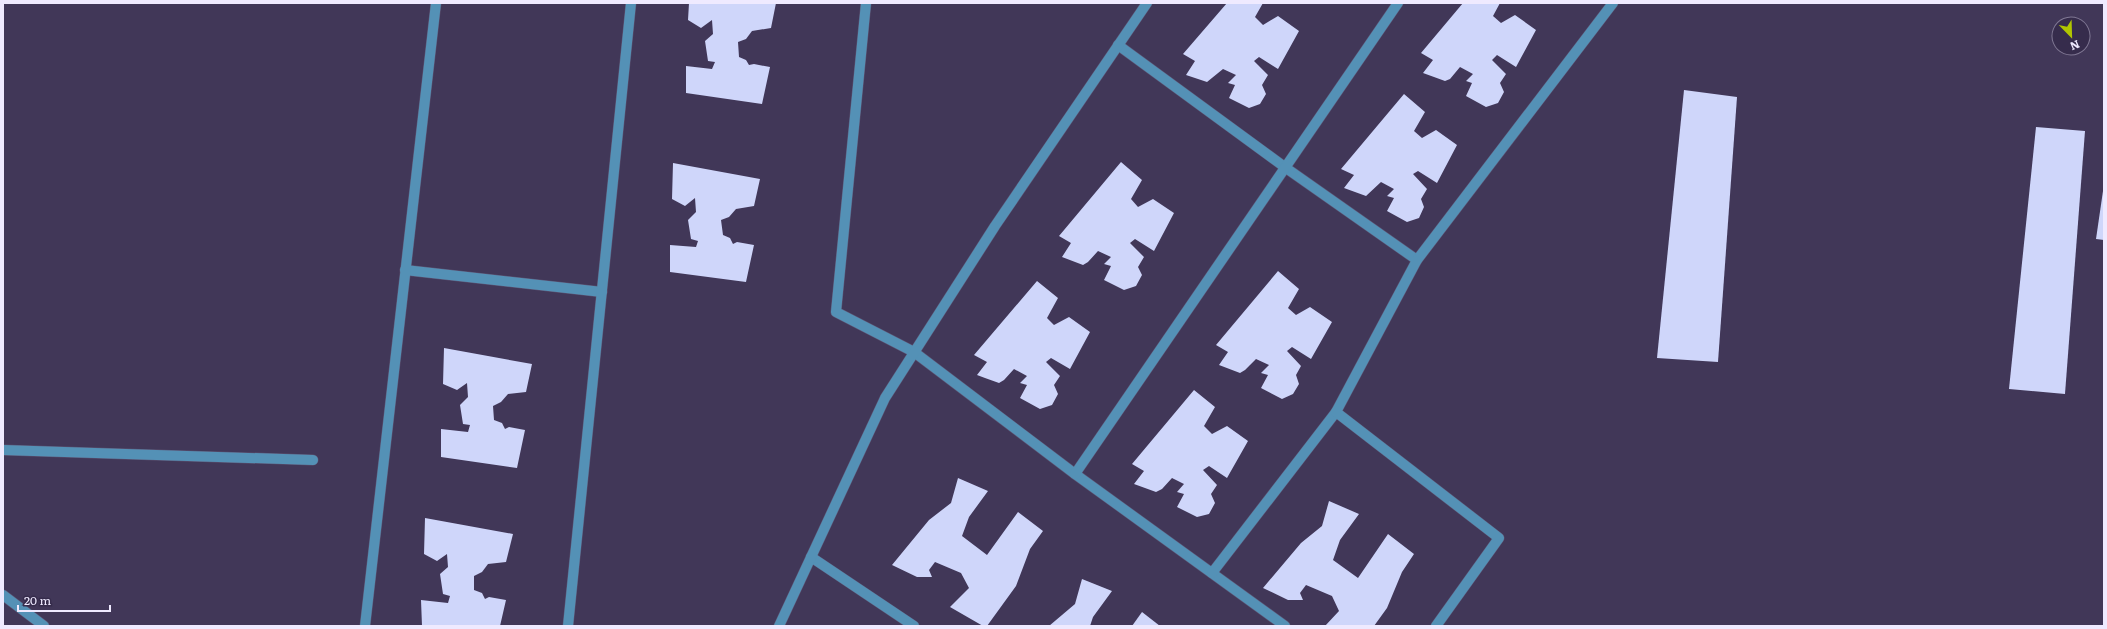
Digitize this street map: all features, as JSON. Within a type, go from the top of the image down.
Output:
[{"type":"street","points":[[365,626],[436,3]]},
{"type":"street","points":[[568,626],[631,3]]},
{"type":"street","points":[[866,3],[836,312],[914,352],[1075,474],[1285,626]]},
{"type":"street","points":[[779,626],[885,398],[995,226],[1146,3]]},
{"type":"street","points":[[1075,474],[1398,3]]},
{"type":"street","points":[[1212,573],[1336,412],[1417,260],[1613,3]]},
{"type":"street","points":[[1118,45],[1286,168],[1417,260]]},
{"type":"street","points":[[405,270],[602,292]]},
{"type":"street","points":[[1336,412],[1499,538],[1436,626]]},
{"type":"street","points":[[3,450],[313,460]]},
{"type":"street","points":[[811,557],[914,626]]},
{"type":"street","points":[[3,596],[44,626]]},
{"type":"building","points":[[689,3],[776,3],[771,28],[752,31],[746,39],[738,42],[739,57],[746,60],[749,65],[754,64],[770,67],[762,104],[686,93],[686,66],[712,69],[715,62],[708,61],[705,41],[713,34],[712,20],[701,28],[688,20]]},
{"type":"building","points":[[1227,3],[1263,3],[1255,17],[1263,25],[1278,16],[1299,31],[1278,69],[1259,57],[1254,61],[1268,75],[1262,85],[1266,94],[1260,104],[1249,108],[1229,98],[1235,85],[1228,83],[1236,75],[1223,69],[1207,82],[1186,75],[1195,61],[1183,54]]},
{"type":"building","points":[[1463,3],[1500,3],[1493,16],[1501,23],[1515,15],[1536,30],[1516,67],[1497,55],[1492,60],[1506,74],[1500,83],[1504,92],[1498,103],[1486,107],[1466,96],[1472,83],[1466,81],[1473,74],[1460,67],[1450,79],[1445,81],[1423,73],[1433,60],[1421,53]]},
{"type":"building","points":[[1684,90],[1737,97],[1718,362],[1657,358]]},
{"type":"building","points":[[1404,94],[1425,112],[1414,131],[1422,138],[1436,130],[1457,145],[1437,183],[1418,171],[1413,174],[1427,189],[1421,199],[1424,207],[1419,218],[1407,222],[1387,211],[1394,198],[1387,196],[1394,189],[1381,182],[1366,196],[1344,188],[1354,175],[1341,169]]},
{"type":"building","points":[[2036,127],[2085,131],[2065,394],[2009,389]]},
{"type":"building","points":[[1121,162],[1142,180],[1131,199],[1138,207],[1153,199],[1174,213],[1154,251],[1135,239],[1130,243],[1144,257],[1138,267],[1142,275],[1136,286],[1124,290],[1104,280],[1111,266],[1104,264],[1111,257],[1098,251],[1088,262],[1083,265],[1062,257],[1071,243],[1059,236]]},
{"type":"building","points":[[673,163],[760,179],[754,206],[736,209],[729,217],[721,220],[723,235],[730,238],[733,244],[737,242],[754,245],[746,282],[670,272],[670,245],[696,247],[698,241],[691,239],[688,220],[696,212],[695,198],[685,206],[672,199]]},
{"type":"building","points":[[2104,191],[2104,240],[2096,239]]},
{"type":"building","points":[[1278,271],[1299,289],[1288,308],[1296,315],[1310,307],[1332,322],[1311,359],[1292,347],[1287,351],[1301,366],[1296,375],[1299,384],[1293,394],[1282,399],[1261,388],[1268,375],[1261,373],[1269,365],[1256,359],[1240,373],[1219,365],[1228,352],[1216,345]]},
{"type":"building","points":[[1037,281],[1058,298],[1047,318],[1054,325],[1069,317],[1090,332],[1070,369],[1051,358],[1046,362],[1060,376],[1054,385],[1058,394],[1052,405],[1040,409],[1020,398],[1027,385],[1020,383],[1027,376],[1014,369],[1004,380],[999,383],[977,375],[987,362],[974,355]]},
{"type":"building","points":[[444,348],[532,364],[526,392],[508,394],[501,402],[493,406],[494,420],[502,423],[505,429],[509,427],[525,430],[517,468],[441,457],[441,429],[468,432],[470,425],[463,424],[460,405],[468,397],[467,383],[457,390],[443,384]]},
{"type":"building","points":[[1194,390],[1215,407],[1204,426],[1212,434],[1227,426],[1248,441],[1227,478],[1209,466],[1203,470],[1217,485],[1211,494],[1215,503],[1209,514],[1197,517],[1177,507],[1184,494],[1177,492],[1184,484],[1172,478],[1162,489],[1156,492],[1134,484],[1144,471],[1132,464]]},
{"type":"building","points":[[958,478],[988,491],[969,517],[962,536],[987,555],[1018,512],[1043,531],[1030,549],[1016,586],[987,626],[983,626],[950,607],[969,588],[961,573],[935,562],[929,570],[932,577],[917,577],[892,565],[929,520],[951,503]]},
{"type":"building","points":[[1329,501],[1359,514],[1340,540],[1333,560],[1358,578],[1388,534],[1414,554],[1402,572],[1387,608],[1374,626],[1325,626],[1339,611],[1332,596],[1306,585],[1300,593],[1303,600],[1288,600],[1263,588],[1301,543],[1322,526]]},
{"type":"building","points":[[425,518],[513,534],[506,562],[488,564],[482,572],[474,576],[474,590],[482,593],[485,599],[489,597],[506,600],[500,626],[422,626],[421,600],[448,603],[450,596],[443,594],[440,574],[448,567],[447,554],[437,561],[424,554]]},
{"type":"building","points":[[1082,579],[1112,591],[1093,617],[1090,626],[1049,626],[1075,604]]},
{"type":"building","points":[[1142,612],[1160,626],[1132,626]]}]
